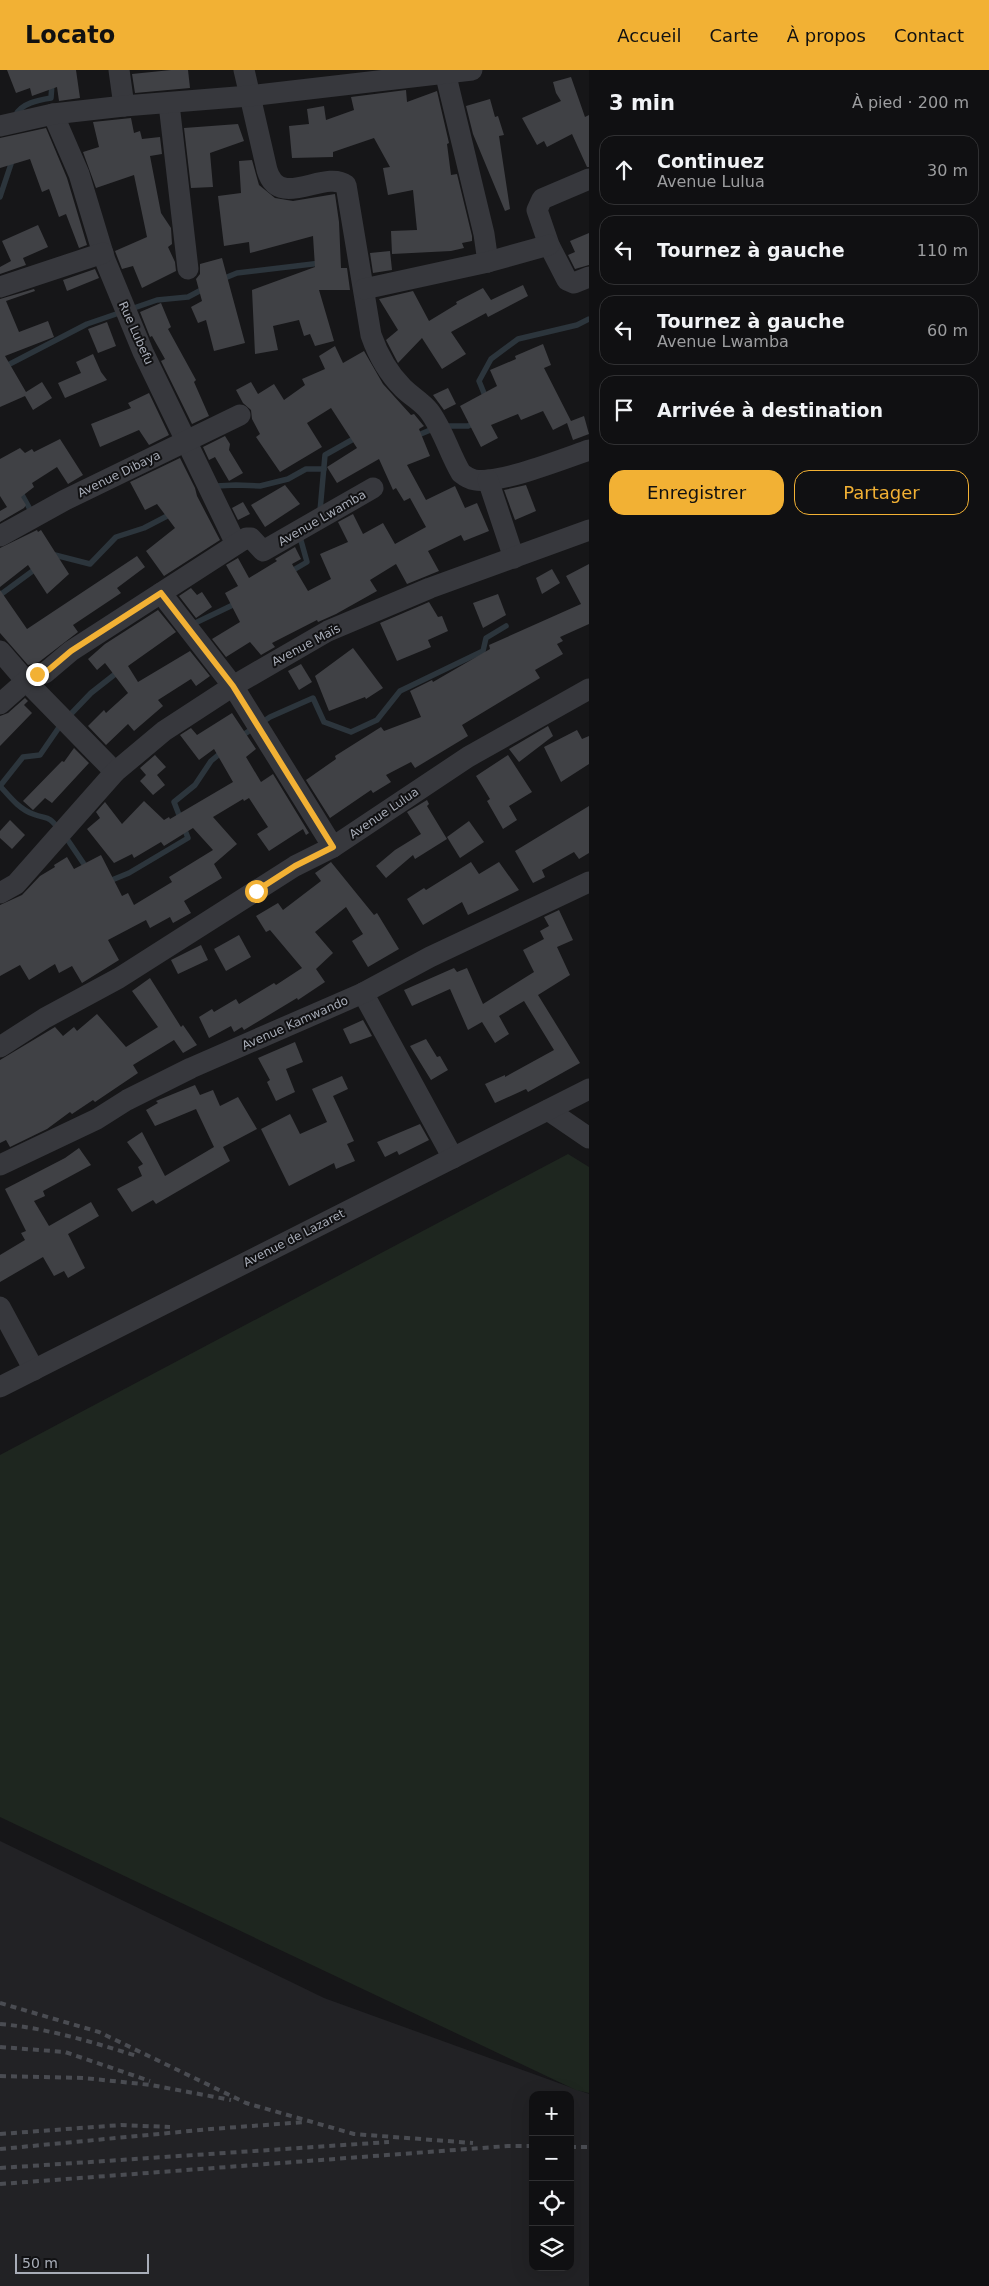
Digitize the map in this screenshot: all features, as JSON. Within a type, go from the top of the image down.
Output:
[{"type":"street","points":[[119,70],[124,106]]},
{"type":"street","points":[[244,70],[267,170],[272,181],[280,187],[293,189],[336,181],[346,185],[371,335],[387,370],[403,388],[428,409],[461,473],[468,478],[488,480],[520,473],[589,450]]},
{"type":"street","points":[[0,126],[54,114],[124,106],[169,104],[249,96],[472,70]]},
{"type":"street","points":[[445,72],[484,234],[488,262]]},
{"type":"street","points":[[169,104],[188,269]]},
{"type":"street","name":"Rue Lubefu","points":[[54,114],[80,174],[103,253],[144,352],[236,544]]},
{"type":"street","points":[[589,180],[539,202],[537,210],[550,245],[569,282],[574,283],[589,277]]},
{"type":"street","points":[[364,289],[488,262],[550,245]]},
{"type":"street","points":[[0,287],[103,253]]},
{"type":"street","name":"Avenue Dibaya","points":[[0,536],[65,500],[240,416]]},
{"type":"street","points":[[488,480],[514,558]]},
{"type":"street","name":"Avenue Lwamba","points":[[236,544],[246,538],[251,538],[264,551],[373,488]]},
{"type":"street","name":"Avenue Maïs","points":[[0,893],[16,884],[115,772],[164,731],[233,686],[328,631],[430,588],[589,530]]},
{"type":"street","points":[[0,704],[26,681],[37,674],[45,673],[71,651],[236,544]]},
{"type":"street","points":[[161,593],[233,686],[333,847]]},
{"type":"street","points":[[0,651],[26,681],[115,772]]},
{"type":"street","name":"Avenue Lulua","points":[[0,1047],[45,1018],[119,978],[295,866],[333,847],[468,757],[589,689]]},
{"type":"street","name":"Avenue Kamwando","points":[[0,1164],[97,1119],[127,1100],[191,1068],[364,993],[430,957],[589,882]]},
{"type":"street","points":[[364,993],[453,1158]]},
{"type":"street","name":"Avenue de Lazaret","points":[[0,1387],[589,1089]]},
{"type":"street","points":[[548,1110],[589,1138]]},
{"type":"street","points":[[0,1307],[34,1370]]},
{"type":"shaded area","points":[[568,1154],[589,1167],[589,2093],[576,2090],[0,1817],[0,1455]]},
{"type":"shaded area","points":[[0,1841],[324,1998],[589,2094],[589,2286],[0,2286]]},
{"type":"building","points":[[7,70],[76,70],[80,98],[59,101],[57,87],[32,96],[30,88],[16,93]]},
{"type":"building","points":[[188,70],[190,88],[135,93],[132,74]]},
{"type":"building","points":[[571,77],[585,117],[589,115],[589,167],[587,167],[572,134],[547,147],[544,141],[537,145],[522,118],[561,101],[556,93],[553,82]]},
{"type":"building","points":[[406,90],[407,102],[437,91],[449,143],[447,144],[451,175],[457,174],[472,236],[472,241],[462,243],[464,248],[451,251],[392,254],[391,231],[417,230],[413,190],[388,195],[383,168],[390,167],[374,138],[333,152],[333,157],[292,158],[289,126],[309,124],[307,109],[324,106],[326,120],[354,110],[351,97]]},
{"type":"building","points":[[490,99],[495,117],[498,116],[504,135],[499,136],[510,209],[505,211],[473,134],[466,106]]},
{"type":"building","points":[[131,118],[134,133],[140,131],[142,139],[160,137],[162,154],[150,156],[161,213],[171,228],[172,244],[168,247],[175,262],[176,271],[142,288],[133,266],[122,269],[115,251],[147,237],[134,175],[96,188],[83,152],[99,147],[93,122]]},
{"type":"building","points":[[238,124],[244,141],[210,153],[213,187],[191,188],[184,128]]},
{"type":"building","points":[[46,128],[67,178],[87,245],[79,248],[66,214],[59,217],[49,189],[42,192],[30,159],[0,168],[0,138]]},
{"type":"building","points":[[252,160],[259,185],[275,198],[293,201],[335,194],[339,222],[341,268],[347,268],[350,290],[319,290],[334,341],[315,346],[310,334],[304,336],[299,320],[273,326],[278,350],[255,354],[252,290],[315,267],[313,236],[250,253],[249,242],[224,246],[218,196],[241,193],[239,161]]},
{"type":"building","points":[[38,225],[48,247],[23,258],[26,265],[0,274],[0,267],[11,261],[2,241]]},
{"type":"building","points":[[589,233],[589,265],[575,269],[568,255],[575,252],[570,241]]},
{"type":"building","points":[[390,251],[392,270],[373,273],[370,253]]},
{"type":"building","points":[[222,258],[245,343],[214,351],[206,320],[198,323],[191,307],[202,301],[196,279],[200,274],[200,264]]},
{"type":"building","points":[[95,269],[99,278],[67,291],[63,280]]},
{"type":"building","points":[[523,285],[528,296],[488,317],[486,313],[451,332],[466,354],[442,369],[422,338],[398,363],[386,340],[398,330],[379,299],[413,291],[429,321],[457,304],[456,302],[483,288],[491,300]]},
{"type":"building","points":[[34,289],[35,291],[6,301],[19,332],[48,321],[54,337],[5,356],[26,392],[42,382],[52,398],[33,410],[25,396],[0,407],[0,299]]},
{"type":"building","points":[[161,303],[171,327],[168,329],[196,380],[194,382],[209,416],[192,424],[161,361],[165,359],[152,336],[150,337],[140,312]]},
{"type":"building","points":[[107,322],[116,346],[98,353],[88,329]]},
{"type":"building","points":[[543,344],[551,365],[544,368],[571,421],[584,416],[589,434],[573,440],[567,423],[553,430],[543,411],[521,420],[518,414],[491,425],[498,438],[481,447],[460,406],[497,386],[490,370],[516,359],[515,356]]},
{"type":"building","points":[[335,346],[343,363],[364,351],[383,384],[411,415],[414,414],[424,426],[419,429],[430,456],[407,465],[426,500],[455,486],[465,508],[477,503],[489,531],[464,541],[461,535],[428,551],[439,571],[407,584],[396,564],[370,580],[377,591],[336,614],[318,622],[317,620],[272,643],[275,647],[261,655],[250,642],[226,657],[212,639],[240,622],[225,593],[238,586],[226,565],[238,558],[249,578],[277,561],[275,559],[295,547],[301,559],[292,564],[308,591],[331,579],[320,554],[348,542],[338,522],[353,514],[363,534],[383,523],[395,544],[426,527],[410,498],[404,501],[396,488],[393,490],[379,459],[337,483],[327,467],[357,448],[331,408],[307,423],[322,447],[280,472],[256,437],[260,434],[252,419],[251,410],[243,403],[236,390],[251,382],[258,394],[274,384],[284,400],[305,385],[302,379],[325,369],[319,356]]},
{"type":"building","points":[[93,354],[107,380],[65,398],[58,383],[81,373],[76,362]]},
{"type":"building","points":[[448,388],[456,404],[444,410],[433,395]]},
{"type":"building","points":[[149,393],[169,435],[149,445],[139,430],[100,447],[91,424],[131,408],[128,403]]},
{"type":"building","points":[[225,436],[230,444],[229,450],[243,473],[229,481],[215,457],[209,460],[203,447]]},
{"type":"building","points":[[60,439],[83,475],[68,484],[57,467],[32,483],[34,487],[21,497],[26,505],[24,508],[0,522],[0,511],[7,507],[0,496],[0,459],[20,448],[25,453],[32,449],[34,452]]},
{"type":"building","points":[[180,458],[220,540],[164,576],[146,551],[175,528],[157,504],[145,510],[130,482]]},
{"type":"building","points":[[285,485],[300,504],[265,527],[251,505]]},
{"type":"building","points":[[526,485],[536,511],[515,520],[504,490]]},
{"type":"building","points":[[243,502],[250,514],[238,520],[232,508]]},
{"type":"building","points":[[37,530],[38,532],[41,530],[69,574],[47,594],[28,565],[0,587],[0,548]]},
{"type":"building","points":[[137,556],[145,567],[117,588],[121,593],[73,625],[78,632],[39,662],[28,665],[0,633],[0,590],[27,629]]},
{"type":"building","points":[[589,564],[589,624],[560,637],[563,641],[557,644],[563,654],[535,670],[540,678],[462,725],[468,736],[415,768],[411,762],[386,775],[391,782],[373,793],[371,790],[330,818],[306,780],[336,759],[335,756],[381,727],[384,731],[421,717],[410,691],[432,680],[433,682],[490,649],[489,645],[581,604],[566,576]]},
{"type":"building","points":[[552,569],[560,583],[542,594],[536,578]]},
{"type":"building","points":[[191,588],[197,595],[202,592],[212,607],[196,618],[179,596]]},
{"type":"building","points":[[498,594],[506,615],[483,628],[473,603]]},
{"type":"building","points":[[429,602],[438,617],[442,616],[448,631],[428,640],[431,647],[397,661],[380,623]]},
{"type":"building","points":[[158,610],[176,632],[128,666],[138,682],[190,651],[210,676],[196,686],[191,679],[158,700],[163,706],[134,731],[128,724],[106,745],[88,726],[104,710],[106,713],[128,693],[105,663],[97,670],[88,659],[105,644]]},
{"type":"building","points":[[353,648],[383,688],[366,699],[365,697],[329,711],[315,676]]},
{"type":"building","points":[[301,664],[312,682],[299,690],[288,671]]},
{"type":"building","points":[[25,698],[28,701],[24,705],[32,713],[0,746],[0,716],[8,713]]},
{"type":"building","points":[[232,713],[256,749],[246,757],[261,782],[273,774],[309,833],[306,835],[303,829],[269,851],[257,834],[268,827],[249,798],[244,801],[243,799],[213,817],[237,844],[214,864],[222,878],[184,901],[191,913],[173,923],[170,917],[150,928],[146,920],[108,940],[119,960],[82,983],[72,966],[59,973],[55,964],[29,980],[20,965],[0,976],[0,905],[22,895],[40,876],[67,857],[74,869],[101,855],[122,896],[128,893],[134,905],[172,882],[169,877],[213,850],[193,828],[164,846],[161,842],[134,858],[132,854],[114,863],[87,829],[100,818],[96,812],[105,802],[122,824],[144,801],[164,820],[169,817],[170,819],[233,782],[214,749],[199,760],[180,735],[191,728],[197,735]]},
{"type":"building","points":[[548,726],[553,736],[519,762],[509,749]]},
{"type":"building","points":[[577,730],[582,739],[589,736],[589,764],[561,782],[544,747]]},
{"type":"building","points":[[74,748],[89,763],[52,803],[45,798],[33,810],[23,801],[62,761],[64,762]]},
{"type":"building","points":[[155,755],[166,767],[157,775],[165,785],[153,795],[140,781],[146,775],[140,768]]},
{"type":"building","points":[[508,755],[532,792],[509,806],[517,820],[503,829],[487,801],[490,799],[476,776]]},
{"type":"building","points":[[427,800],[429,804],[427,806],[447,839],[415,859],[413,855],[386,878],[376,866],[395,850],[421,834],[407,812]]},
{"type":"building","points":[[589,806],[589,853],[579,859],[574,852],[542,870],[545,877],[533,883],[515,851]]},
{"type":"building","points":[[10,820],[25,835],[12,849],[0,838],[0,831]]},
{"type":"building","points":[[469,821],[484,842],[460,858],[447,837]]},
{"type":"building","points":[[331,862],[374,915],[377,913],[399,949],[368,967],[352,941],[363,934],[346,907],[315,932],[333,953],[316,969],[325,982],[298,1000],[297,998],[244,1030],[242,1027],[234,1032],[231,1026],[209,1038],[199,1017],[212,1009],[214,1012],[236,999],[239,1004],[274,983],[276,985],[302,968],[270,930],[266,932],[256,916],[278,903],[283,910],[321,881],[315,873]]},
{"type":"building","points":[[471,862],[479,874],[499,862],[519,890],[468,915],[462,902],[423,925],[407,899],[424,888],[426,890]]},
{"type":"building","points":[[559,910],[573,940],[557,947],[570,975],[538,995],[580,1063],[528,1092],[526,1089],[495,1103],[485,1084],[505,1075],[505,1077],[554,1050],[524,1001],[499,1016],[509,1034],[495,1043],[482,1022],[468,1030],[450,989],[412,1006],[404,990],[454,968],[457,972],[467,968],[483,1004],[534,972],[523,950],[544,939],[540,931],[549,926],[544,917]]},
{"type":"building","points":[[239,935],[251,957],[226,971],[214,949]]},
{"type":"building","points":[[201,945],[208,960],[178,974],[171,960]]},
{"type":"building","points":[[150,978],[181,1027],[183,1025],[197,1045],[183,1053],[174,1040],[133,1065],[138,1073],[95,1102],[93,1100],[72,1114],[70,1112],[47,1129],[10,1147],[6,1140],[0,1143],[0,1060],[55,1027],[63,1036],[74,1027],[77,1031],[97,1014],[126,1047],[158,1027],[132,991]]},
{"type":"building","points":[[363,1020],[372,1036],[350,1044],[343,1029]]},
{"type":"building","points":[[426,1039],[437,1057],[440,1056],[448,1070],[431,1080],[410,1046]]},
{"type":"building","points":[[295,1042],[303,1062],[286,1069],[295,1092],[276,1101],[267,1082],[270,1080],[258,1058]]},
{"type":"building","points":[[342,1076],[348,1089],[333,1096],[354,1141],[347,1144],[355,1161],[336,1169],[334,1163],[289,1186],[261,1129],[290,1114],[300,1134],[327,1122],[312,1089]]},
{"type":"building","points":[[195,1085],[200,1095],[213,1090],[220,1106],[238,1097],[257,1129],[223,1147],[230,1161],[156,1204],[153,1200],[132,1212],[117,1189],[142,1176],[138,1167],[143,1164],[127,1142],[142,1132],[165,1176],[214,1147],[196,1109],[155,1126],[146,1110],[158,1103],[156,1101]]},
{"type":"building","points":[[420,1124],[429,1140],[399,1155],[397,1151],[385,1157],[377,1142]]},
{"type":"building","points":[[79,1148],[91,1165],[43,1191],[45,1196],[34,1201],[49,1226],[91,1202],[99,1216],[68,1234],[85,1268],[68,1278],[64,1271],[54,1276],[43,1257],[0,1282],[0,1255],[25,1240],[21,1233],[26,1231],[5,1189],[65,1158]]},
{"type":"waterway","points":[[15,116],[26,105],[51,98],[53,70]]},
{"type":"waterway","points":[[0,197],[13,158]]},
{"type":"waterway","points":[[220,280],[237,273],[321,263]]},
{"type":"waterway","points":[[131,309],[157,300],[188,297],[205,288]]},
{"type":"waterway","points":[[0,369],[87,324],[122,312]]},
{"type":"waterway","points":[[486,398],[479,381],[491,359],[518,339],[577,325],[589,319]]},
{"type":"waterway","points":[[444,426],[468,426],[476,422]]},
{"type":"waterway","points":[[416,436],[435,428]]},
{"type":"waterway","points":[[320,511],[325,455],[357,437]]},
{"type":"waterway","points":[[213,489],[216,486],[260,486],[288,479],[306,469],[324,469]]},
{"type":"waterway","points":[[20,491],[32,513]]},
{"type":"waterway","points":[[51,554],[90,564],[116,537],[144,528],[171,514]]},
{"type":"waterway","points":[[290,572],[307,562],[300,537],[301,534]]},
{"type":"waterway","points":[[0,595],[38,567]]},
{"type":"waterway","points":[[191,625],[237,603]]},
{"type":"waterway","points":[[240,737],[270,717],[313,698],[324,722],[351,732],[377,720],[400,691],[483,651],[486,638],[506,626]]},
{"type":"waterway","points":[[68,717],[91,693],[119,671]]},
{"type":"waterway","points":[[59,829],[49,819],[23,809],[0,786],[23,757],[40,755],[62,723]]},
{"type":"waterway","points":[[107,882],[129,873],[188,838],[174,802],[195,785],[211,761],[223,751]]},
{"type":"waterway","points":[[65,836],[88,870]]},
{"type":"railway","points":[[0,2003],[99,2032],[246,2103],[354,2134],[473,2143]]},
{"type":"railway","points":[[0,2024],[52,2032],[137,2056]]},
{"type":"railway","points":[[0,2047],[65,2052],[150,2081]]},
{"type":"railway","points":[[0,2076],[84,2078],[151,2085],[231,2100]]},
{"type":"railway","points":[[0,2149],[305,2122]]},
{"type":"railway","points":[[0,2134],[121,2125],[170,2127]]},
{"type":"railway","points":[[0,2168],[389,2142]]},
{"type":"railway","points":[[0,2184],[508,2146],[529,2146]]},
{"type":"railway","points":[[574,2147],[589,2147]]},
{"type":"route","points":[[37,674],[45,673],[71,651],[161,593],[233,686],[333,847],[295,866],[256,891]]}]
